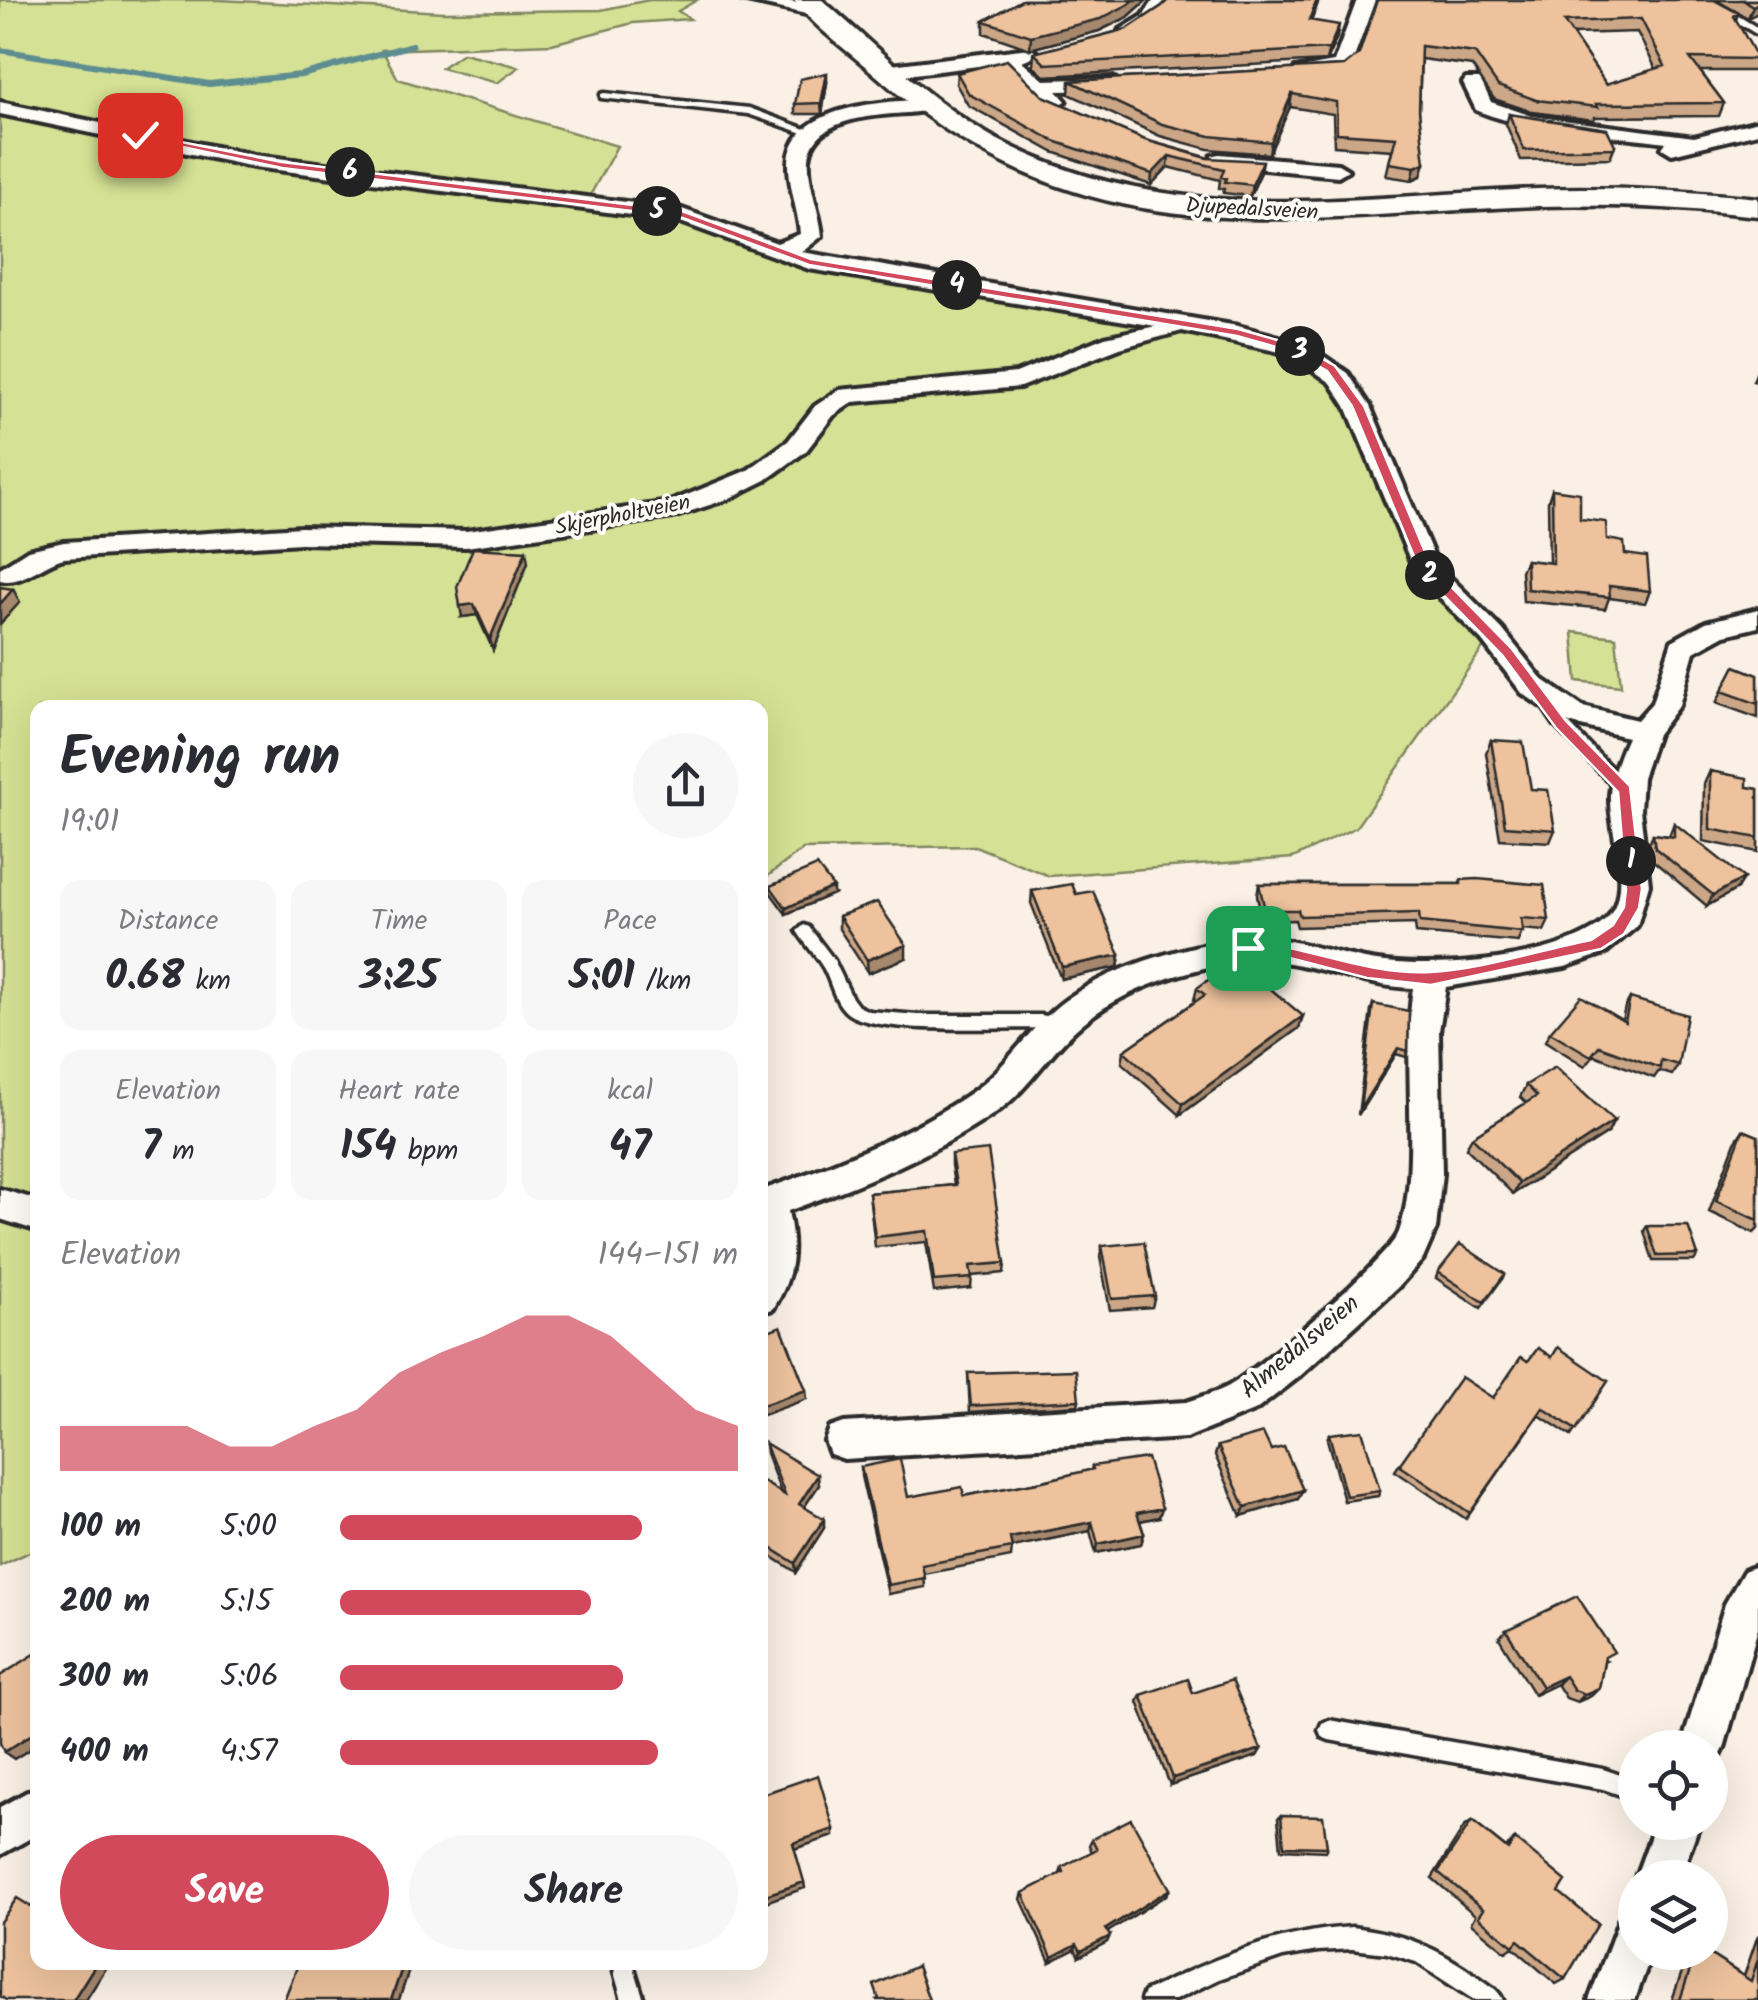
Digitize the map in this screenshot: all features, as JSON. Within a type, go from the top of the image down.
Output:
[{"type":"street","points":[[752,0],[813,5]]},
{"type":"street","points":[[1099,42],[1134,31],[1157,12],[1163,0]]},
{"type":"street","points":[[1279,74],[1334,71],[1343,65],[1366,0]]},
{"type":"street","name":"Djupedalsveien","points":[[813,5],[930,104],[998,152],[1116,194],[1226,212],[1334,214],[1587,196],[1758,206]]},
{"type":"street","points":[[891,71],[1051,51]]},
{"type":"street","points":[[1008,58],[1052,99],[1069,108]]},
{"type":"street","points":[[1042,86],[1138,83]]},
{"type":"street","points":[[1472,83],[1483,106],[1506,115],[1648,131],[1682,145],[1758,127]]},
{"type":"street","points":[[840,267],[811,236],[799,163],[801,144],[809,132],[848,116],[930,104]]},
{"type":"street","name":"Skjerpholtveien","points":[[0,108],[268,163],[682,214],[769,250],[840,267],[1280,343],[1316,358],[1340,378],[1358,406],[1425,568],[1544,698],[1574,715],[1644,731]]},
{"type":"street","points":[[1191,155],[1338,170]]},
{"type":"street","points":[[769,250],[795,247],[811,236]]},
{"type":"street","name":"Skjerpholtveien","points":[[9,574],[37,556],[64,550],[301,535],[466,540],[673,509],[719,494],[757,475],[797,446],[824,411],[847,395],[1020,380],[1113,342],[1195,326]]},
{"type":"street","points":[[768,1203],[829,1179],[980,1105],[1026,1066],[1061,1023],[1105,994],[1248,948],[1286,951],[1367,972],[1431,978],[1595,945],[1618,929],[1631,908],[1634,889],[1625,790],[1644,731],[1666,703],[1682,647],[1716,628],[1758,618]]},
{"type":"street","name":"Almedalsveien","points":[[844,1441],[1186,1420],[1243,1398],[1287,1364],[1384,1278],[1410,1248],[1418,1229],[1426,1174],[1423,1030],[1431,978]]},
{"type":"street","points":[[0,1204],[30,1213]]},
{"type":"street","points":[[768,1213],[776,1236],[776,1263],[768,1280]]},
{"type":"street","points":[[1707,1730],[1740,1620],[1758,1585]]},
{"type":"street","points":[[0,1834],[30,1813]]},
{"type":"street","points":[[1612,2000],[1623,1970]]},
{"type":"lane","points":[[1710,4],[1758,32]]},
{"type":"lane","points":[[604,96],[749,110],[809,132]]},
{"type":"lane","points":[[1544,698],[1561,724],[1625,790]]},
{"type":"lane","points":[[804,931],[835,974],[846,1003],[864,1016],[898,1022],[990,1018],[1061,1023]]},
{"type":"lane","points":[[1328,1730],[1618,1784]]},
{"type":"lane","points":[[1152,2000],[1209,1972],[1273,1949],[1329,1940],[1370,1940],[1417,1951],[1492,2000]]},
{"type":"lane","points":[[625,1972],[633,2000]]},
{"type":"green space","points":[[0,0],[220,0],[443,12],[601,10],[649,0],[697,0],[678,11],[690,19],[633,23],[552,44],[382,50],[398,79],[617,146],[586,203],[669,212],[774,250],[1269,339],[1346,383],[1375,465],[1484,647],[1356,827],[1293,858],[1049,876],[975,846],[803,849],[768,876],[768,700],[30,700],[30,1552],[0,1566]]},
{"type":"green space","points":[[463,53],[519,67],[497,83],[441,68]]},
{"type":"green space","points":[[1573,632],[1616,637],[1621,686],[1577,681]]},
{"type":"building","points":[[1022,0],[1134,0],[1100,19],[1031,36],[984,21]]},
{"type":"building","points":[[1168,0],[1317,0],[1309,20],[1339,25],[1329,49],[1045,64],[1034,53],[1127,29]]},
{"type":"building","points":[[1377,0],[1714,0],[1738,13],[1734,16],[1758,59],[1690,58],[1724,103],[1596,104],[1598,107],[1536,100],[1498,86],[1475,53],[1421,46],[1419,110],[1425,163],[1415,167],[1389,163],[1396,137],[1337,133],[1336,102],[1292,94],[1271,142],[1210,136],[1162,124],[1070,81],[1344,66],[1359,54]],"holes":[[[1641,19],[1665,66],[1606,84],[1564,22]]]},
{"type":"building","points":[[1007,60],[1043,96],[1145,140],[1207,158],[1263,161],[1252,185],[1225,182],[1226,178],[1221,177],[1224,169],[1169,156],[1152,174],[1054,141],[969,94],[957,73]]},
{"type":"building","points":[[827,73],[821,103],[795,104],[800,79]]},
{"type":"building","points":[[1509,114],[1607,129],[1615,145],[1524,150]]},
{"type":"building","points":[[1552,489],[1580,493],[1580,519],[1606,522],[1607,539],[1624,542],[1625,554],[1647,557],[1650,591],[1609,586],[1610,597],[1527,589],[1526,560],[1553,563]]},
{"type":"building","points":[[473,548],[526,551],[490,639],[474,604],[460,606],[457,587]]},
{"type":"building","points":[[0,587],[13,589],[0,604]]},
{"type":"building","points":[[1735,666],[1758,675],[1758,704],[1722,691]]},
{"type":"building","points":[[1491,740],[1523,742],[1531,789],[1548,790],[1555,830],[1505,826]]},
{"type":"building","points":[[1710,771],[1747,778],[1747,787],[1758,789],[1758,838],[1710,829]]},
{"type":"building","points":[[1674,823],[1744,878],[1713,895],[1655,848],[1653,834],[1674,837]]},
{"type":"building","points":[[817,866],[833,887],[786,908],[770,886]]},
{"type":"building","points":[[1461,880],[1544,885],[1549,920],[1521,918],[1523,932],[1420,922],[1419,913],[1300,916],[1298,910],[1265,910],[1259,884],[1461,884]]},
{"type":"building","points":[[1072,884],[1076,894],[1093,891],[1120,955],[1062,967],[1032,891]]},
{"type":"building","points":[[877,902],[906,945],[867,960],[839,916]]},
{"type":"building","points":[[1236,960],[1303,1016],[1183,1104],[1124,1051],[1205,995],[1197,988]]},
{"type":"building","points":[[1581,996],[1625,1022],[1630,998],[1687,1015],[1678,1065],[1661,1060],[1660,1068],[1599,1046],[1591,1056],[1550,1032]]},
{"type":"building","points":[[1373,1004],[1409,1011],[1408,1051],[1398,1048],[1360,1109]]},
{"type":"building","points":[[1555,1067],[1614,1121],[1519,1183],[1472,1137],[1537,1096],[1526,1085]]},
{"type":"building","points":[[1743,1130],[1758,1136],[1758,1220],[1716,1201]]},
{"type":"building","points":[[988,1150],[1005,1263],[970,1266],[972,1278],[934,1281],[927,1231],[875,1237],[869,1193],[956,1185],[951,1154]]},
{"type":"building","points":[[1647,1226],[1688,1226],[1698,1255],[1657,1256]]},
{"type":"building","points":[[1144,1242],[1155,1296],[1112,1299],[1102,1246]]},
{"type":"building","points":[[1460,1244],[1505,1274],[1484,1302],[1438,1272]]},
{"type":"building","points":[[781,1326],[806,1390],[768,1403],[768,1331]]},
{"type":"building","points":[[1558,1347],[1608,1381],[1576,1430],[1543,1408],[1470,1513],[1399,1465],[1461,1377],[1493,1398],[1521,1357],[1528,1361],[1538,1348],[1552,1357]]},
{"type":"building","points":[[1076,1370],[1079,1400],[971,1406],[968,1373]]},
{"type":"building","points":[[1362,1430],[1380,1491],[1346,1496],[1329,1434]]},
{"type":"building","points":[[1263,1433],[1271,1450],[1284,1447],[1303,1490],[1245,1507],[1218,1446]]},
{"type":"building","points":[[768,1445],[818,1475],[799,1504],[824,1519],[795,1563],[768,1546],[768,1485],[785,1495]]},
{"type":"building","points":[[1147,1458],[1162,1508],[1137,1513],[1144,1534],[1098,1544],[1092,1522],[1010,1538],[1012,1548],[922,1565],[925,1578],[888,1585],[861,1467],[900,1459],[908,1497],[962,1487],[964,1496],[1043,1481],[1093,1469],[1092,1466]]},
{"type":"building","points":[[1577,1596],[1614,1652],[1605,1657],[1599,1688],[1585,1694],[1574,1690],[1565,1676],[1542,1687],[1506,1630]]},
{"type":"building","points":[[30,1657],[30,1735],[4,1752],[0,1743],[0,1676]]},
{"type":"building","points":[[1188,1679],[1193,1693],[1232,1680],[1261,1749],[1173,1778],[1141,1695]]},
{"type":"building","points":[[818,1775],[834,1829],[793,1843],[804,1882],[768,1894],[768,1792]]},
{"type":"building","points":[[1281,1815],[1323,1816],[1327,1847],[1284,1846]]},
{"type":"building","points":[[1131,1819],[1170,1889],[1106,1929],[1110,1936],[1081,1951],[1077,1944],[1052,1957],[1023,1893],[1064,1872],[1062,1867],[1097,1849],[1092,1839]]},
{"type":"building","points":[[1472,1821],[1508,1850],[1515,1839],[1566,1881],[1559,1892],[1598,1924],[1565,1979],[1518,1940],[1513,1946],[1478,1917],[1483,1909],[1438,1872]]},
{"type":"building","points":[[17,1898],[30,1906],[30,1970],[92,1970],[73,2000],[6,2000],[0,1996],[0,1922]]},
{"type":"building","points":[[1758,1959],[1758,2000],[1680,2000],[1690,1970],[1728,1970],[1728,1966],[1751,1981]]},
{"type":"building","points":[[917,1966],[929,2000],[876,2000],[879,1999],[874,1985]]},
{"type":"building","points":[[296,1970],[401,1970],[391,2000],[284,2000]]},
{"type":"waterway","points":[[0,50],[209,84],[301,75],[412,45]]},
{"type":"route","points":[[140,135],[282,165],[682,214],[809,262],[1263,338],[1298,350],[1331,368],[1358,406],[1433,580],[1507,652],[1561,724],[1625,790],[1634,889],[1631,908],[1618,929],[1595,945],[1498,968],[1431,978],[1367,972],[1286,951],[1248,948]]}]
